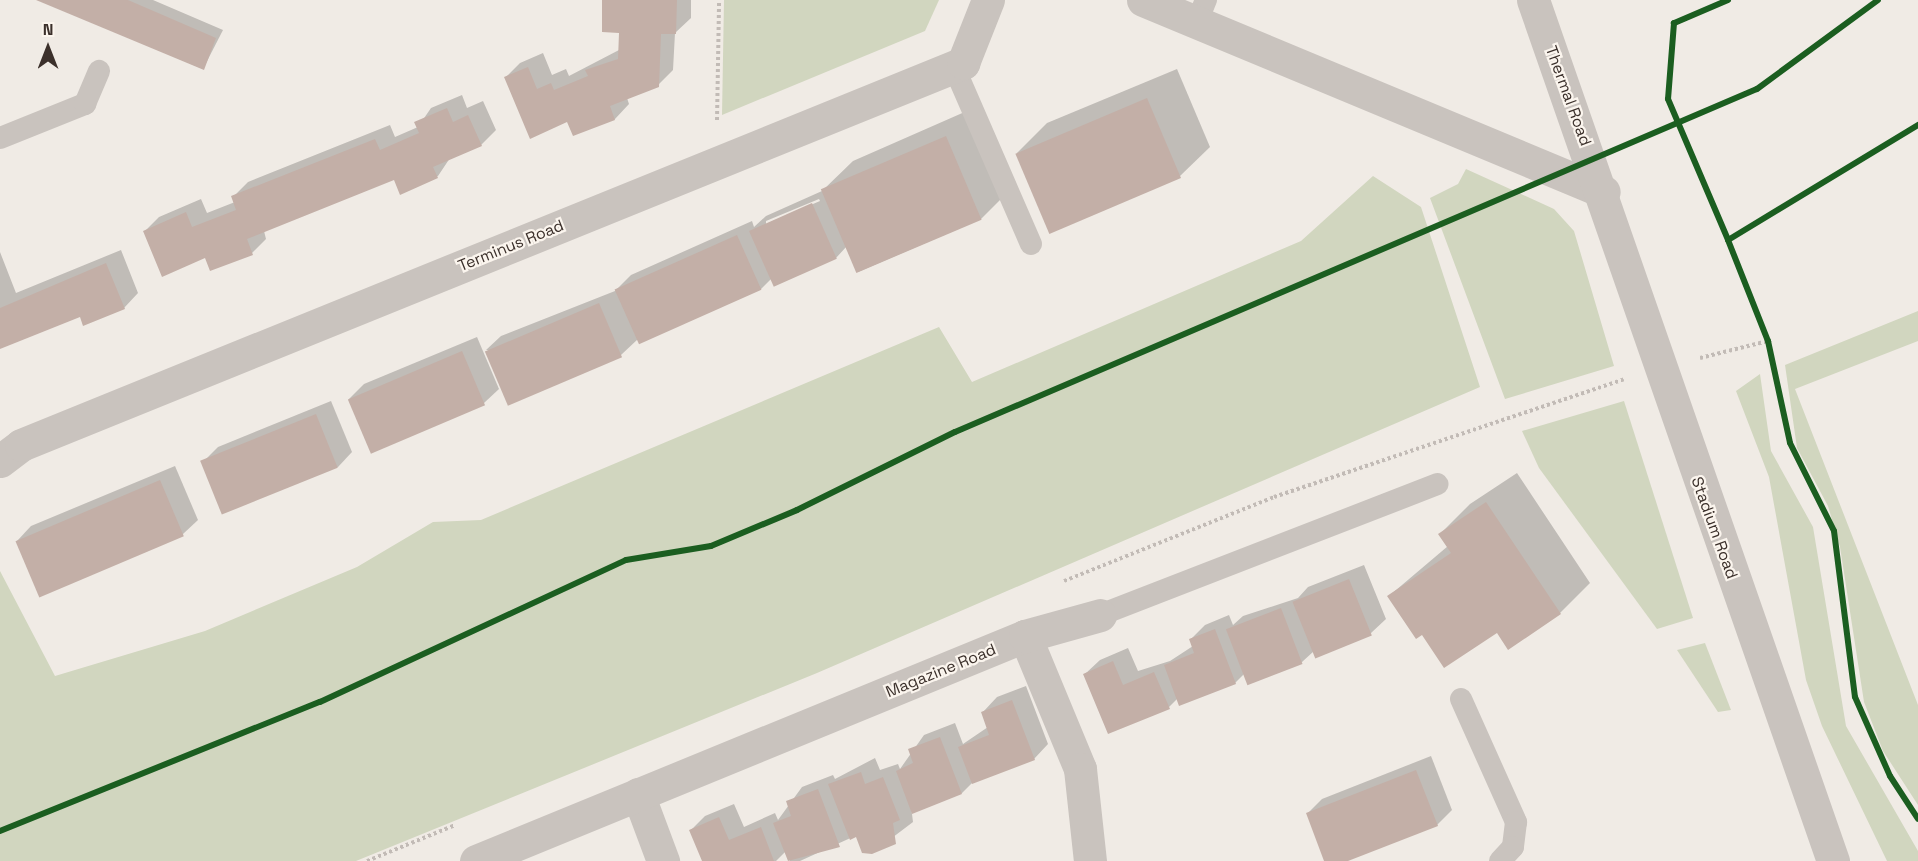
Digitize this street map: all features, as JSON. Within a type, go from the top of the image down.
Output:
[{"type":"street","points":[[954,67],[963,63],[988,0]]},
{"type":"street","points":[[1143,0],[1202,11],[1522,160],[1600,189]]},
{"type":"street","name":"Thermal Road","points":[[1533,0],[1600,189]]},
{"type":"street","name":"Terminus Road","points":[[0,461],[21,445],[954,67]]},
{"type":"street","name":"Stadium Road","points":[[1600,189],[1658,369],[1833,861]]},
{"type":"street","name":"Magazine Road","points":[[476,861],[1025,636],[1100,615]]},
{"type":"street","points":[[1025,636],[1080,769],[1090,861]]},
{"type":"street","points":[[638,794],[663,861]]},
{"type":"lane","points":[[954,67],[1030,244]]},
{"type":"lane","points":[[0,138],[85,104],[99,71]]},
{"type":"lane","points":[[1100,615],[1438,484]]},
{"type":"lane","points":[[1461,699],[1516,822],[1513,847],[1500,861]]},
{"type":"path","points":[[716,163],[719,0]]},
{"type":"path","points":[[1764,331],[1771,352]]},
{"type":"green space","points":[[724,0],[939,0],[925,31],[722,115]]},
{"type":"green space","points":[[1466,169],[1554,209],[1574,231],[1614,366],[1505,399],[1430,198],[1458,184]]},
{"type":"green space","points":[[1373,176],[1421,207],[1480,387],[817,673],[356,861],[0,861],[0,571],[55,676],[205,631],[357,567],[433,522],[481,520],[939,327],[972,382],[1301,241]]},
{"type":"green space","points":[[1918,311],[1918,341],[1795,389],[1918,705],[1918,805],[1883,751],[1864,702],[1840,547],[1828,506],[1797,448],[1785,365]]},
{"type":"green space","points":[[1760,374],[1771,451],[1813,527],[1846,726],[1918,851],[1918,861],[1887,861],[1822,726],[1806,680],[1769,477],[1736,391]]},
{"type":"green space","points":[[1624,401],[1693,618],[1657,629],[1539,468],[1522,431]]},
{"type":"green space","points":[[1705,643],[1731,710],[1718,712],[1677,650]]},
{"type":"building","points":[[36,0],[128,0],[216,38],[204,70]]},
{"type":"building","points":[[602,0],[677,0],[676,34],[661,34],[659,87],[610,106],[615,120],[573,136],[567,122],[530,139],[504,77],[528,67],[537,89],[551,83],[554,90],[588,76],[585,70],[618,59],[619,33],[602,32]]},
{"type":"building","points":[[1147,98],[1181,178],[1049,234],[1015,154]]},
{"type":"building","points":[[447,108],[453,122],[468,115],[482,146],[433,167],[438,178],[400,195],[394,180],[247,239],[253,255],[210,271],[205,258],[162,277],[143,231],[186,212],[192,227],[236,210],[231,196],[375,139],[380,150],[419,133],[414,122]]},
{"type":"building","points":[[946,136],[982,220],[856,273],[821,189]]},
{"type":"building","points":[[812,203],[837,259],[774,287],[749,231]]},
{"type":"building","points":[[737,235],[761,290],[639,344],[615,290]]},
{"type":"building","points":[[106,263],[125,309],[83,326],[80,317],[0,349],[0,308]]},
{"type":"building","points":[[599,303],[622,357],[508,406],[485,351]]},
{"type":"building","points":[[462,351],[485,405],[371,454],[348,399]]},
{"type":"building","points":[[316,414],[338,468],[222,515],[200,461]]},
{"type":"building","points":[[160,480],[184,536],[39,597],[15,541]]},
{"type":"building","points":[[1486,502],[1561,614],[1508,650],[1497,633],[1444,668],[1422,635],[1416,639],[1387,596],[1451,553],[1438,534]]},
{"type":"building","points":[[1349,579],[1372,636],[1315,658],[1292,602]]},
{"type":"building","points":[[1281,608],[1303,664],[1247,685],[1226,629]]},
{"type":"building","points":[[1215,629],[1236,684],[1179,706],[1164,665],[1194,653],[1189,639]]},
{"type":"building","points":[[1113,661],[1123,685],[1154,672],[1170,709],[1108,734],[1083,674]]},
{"type":"building","points":[[1012,700],[1035,760],[972,784],[958,747],[989,735],[981,712]]},
{"type":"building","points":[[940,737],[962,794],[912,814],[896,771],[913,763],[908,749]]},
{"type":"building","points":[[1416,770],[1438,826],[1348,861],[1324,861],[1306,813]]},
{"type":"building","points":[[861,772],[865,784],[883,777],[900,820],[893,823],[896,844],[872,854],[862,853],[856,837],[850,840],[828,784]]},
{"type":"building","points":[[818,789],[840,847],[788,861],[773,823],[791,816],[786,801]]},
{"type":"building","points":[[719,817],[729,840],[761,827],[774,861],[702,861],[689,830]]},
{"type":"cycle path","points":[[1728,0],[1674,23],[1668,99],[1728,240]]},
{"type":"cycle path","points":[[0,831],[320,702],[626,560],[711,546],[797,510],[955,432],[1757,89],[1878,0]]},
{"type":"cycle path","points":[[1918,125],[1728,240],[1768,341],[1790,443],[1834,531],[1855,697],[1890,776],[1918,819]]}]
